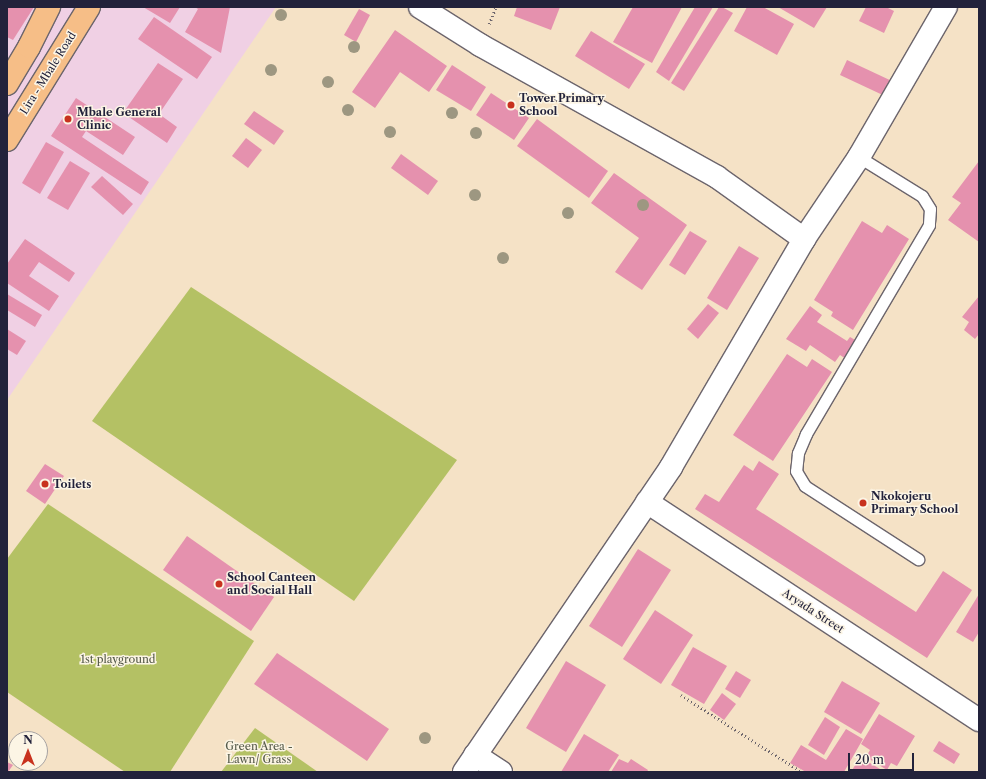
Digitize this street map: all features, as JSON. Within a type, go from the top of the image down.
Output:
[{"type":"main road","points":[[7,84],[29,47],[49,7]]},
{"type":"main road","name":"Lira - Mbale Road","points":[[7,140],[89,7]]},
{"type":"street","points":[[420,7],[480,45],[718,177],[804,239]]},
{"type":"street","points":[[501,772],[470,764],[671,467],[804,239],[859,157],[946,7]]},
{"type":"street","name":"Aryada Street","points":[[647,502],[979,720]]},
{"type":"lane","points":[[859,157],[922,196],[930,209],[929,225],[806,434],[798,453],[796,471],[805,486],[918,559]]},
{"type":"path","points":[[681,695],[802,772]]},
{"type":"shaded area","points":[[7,7],[276,7],[7,400]]},
{"type":"green space","points":[[191,287],[457,460],[354,601],[92,421]]},
{"type":"green space","name":"1st playground","points":[[48,504],[254,641],[170,772],[125,772],[7,692],[7,559]]},
{"type":"green space","name":"Green Area - Lawn/ Grass","points":[[255,728],[318,772],[221,772]]},
{"type":"building","points":[[7,7],[34,7],[13,40],[7,37]]},
{"type":"building","points":[[143,7],[180,7],[170,23]]},
{"type":"building","points":[[195,7],[230,7],[221,53],[185,32],[198,9]]},
{"type":"building","points":[[517,7],[560,7],[551,30],[514,16]]},
{"type":"building","points":[[633,7],[682,7],[652,63],[613,42]]},
{"type":"building","points":[[695,7],[713,7],[669,81],[656,72]]},
{"type":"building","points":[[719,7],[733,13],[684,91],[671,83]]},
{"type":"building","points":[[747,7],[763,7],[794,24],[777,55],[734,31]]},
{"type":"building","points":[[778,7],[827,7],[814,28]]},
{"type":"building","points":[[866,7],[886,7],[894,11],[884,33],[859,21]]},
{"type":"building","points":[[359,9],[370,15],[356,42],[344,35]]},
{"type":"building","points":[[154,17],[212,57],[197,79],[138,39]]},
{"type":"building","points":[[395,30],[447,66],[429,92],[400,72],[375,108],[352,92]]},
{"type":"building","points":[[591,31],[645,64],[629,89],[575,56]]},
{"type":"building","points":[[847,60],[894,82],[887,97],[840,75]]},
{"type":"building","points":[[158,63],[183,79],[159,114],[177,127],[167,143],[123,113]]},
{"type":"building","points":[[452,65],[486,87],[471,111],[436,90]]},
{"type":"building","points":[[491,93],[529,118],[514,140],[476,115]]},
{"type":"building","points":[[76,98],[135,137],[123,155],[86,131],[82,137],[149,182],[141,195],[51,136]]},
{"type":"building","points":[[254,111],[284,131],[274,145],[244,124]]},
{"type":"building","points":[[537,119],[608,171],[589,198],[517,146]]},
{"type":"building","points":[[246,138],[262,150],[248,168],[232,156]]},
{"type":"building","points":[[46,142],[64,152],[40,194],[22,183]]},
{"type":"building","points":[[401,154],[438,181],[428,195],[391,168]]},
{"type":"building","points":[[70,161],[90,173],[68,210],[47,198]]},
{"type":"building","points":[[979,161],[979,242],[948,220],[961,203],[952,197]]},
{"type":"building","points":[[614,173],[687,225],[642,290],[615,272],[639,238],[591,203]]},
{"type":"building","points":[[102,176],[133,204],[123,215],[91,187]]},
{"type":"building","points":[[862,221],[882,233],[887,225],[909,239],[853,330],[831,316],[833,312],[814,300]]},
{"type":"building","points":[[690,231],[707,241],[685,275],[669,265]]},
{"type":"building","points":[[25,239],[75,273],[69,282],[39,262],[29,276],[59,296],[49,311],[7,283],[7,264]]},
{"type":"building","points":[[739,246],[759,258],[727,310],[707,298]]},
{"type":"building","points":[[7,294],[42,315],[35,327],[7,310]]},
{"type":"building","points":[[979,296],[979,334],[975,339],[964,330],[969,322],[962,317]]},
{"type":"building","points":[[708,304],[719,313],[698,339],[687,329]]},
{"type":"building","points":[[810,306],[822,315],[817,322],[847,341],[850,337],[857,341],[846,359],[840,355],[835,362],[810,345],[806,351],[786,339]]},
{"type":"building","points":[[7,329],[26,341],[17,355],[7,349]]},
{"type":"building","points":[[787,354],[807,367],[812,359],[832,372],[773,461],[733,435]]},
{"type":"building","points":[[759,461],[779,474],[756,509],[916,612],[943,571],[972,590],[927,658],[695,509],[705,494],[719,502],[744,465],[753,471]]},
{"type":"building","name":"Toilets","points":[[45,464],[64,476],[45,504],[26,491]]},
{"type":"building","name":"School Canteen and Social Hall","points":[[187,536],[274,597],[251,631],[163,570]]},
{"type":"building","points":[[638,549],[671,570],[622,647],[589,626]]},
{"type":"building","points":[[979,594],[979,632],[973,642],[956,632]]},
{"type":"building","points":[[655,610],[693,635],[661,684],[623,659]]},
{"type":"building","points":[[693,647],[727,666],[704,704],[671,685]]},
{"type":"building","points":[[277,653],[389,729],[367,761],[254,684]]},
{"type":"building","points":[[566,661],[606,685],[566,752],[526,728]]},
{"type":"building","points":[[736,671],[751,680],[740,698],[725,689]]},
{"type":"building","points":[[842,681],[880,703],[861,734],[824,712]]},
{"type":"building","points":[[722,693],[736,704],[724,720],[710,710]]},
{"type":"building","points":[[879,714],[915,736],[897,766],[891,763],[887,770],[866,757],[870,750],[861,744]]},
{"type":"building","points":[[825,717],[840,727],[824,755],[808,745]]},
{"type":"building","points":[[846,729],[863,739],[844,772],[806,772],[790,763],[801,745],[826,760]]},
{"type":"building","points":[[584,734],[619,755],[608,772],[561,772]]},
{"type":"building","points":[[939,741],[960,754],[954,764],[933,751]]},
{"type":"building","points":[[860,757],[885,772],[851,772]]},
{"type":"building","points":[[619,759],[628,763],[631,759],[648,770],[647,772],[611,772]]},
{"type":"building","points":[[7,762],[9,771],[7,772]]},
{"type":"place","name":"Tower Primary School","points":[[511,105]]},
{"type":"place","name":"Mbale General Clinic","points":[[68,119]]},
{"type":"place","name":"Toilets","points":[[45,484]]},
{"type":"place","name":"Nkokojeru Primary School","points":[[863,503]]},
{"type":"place","name":"School Canteen and Social Hall","points":[[219,584]]}]
